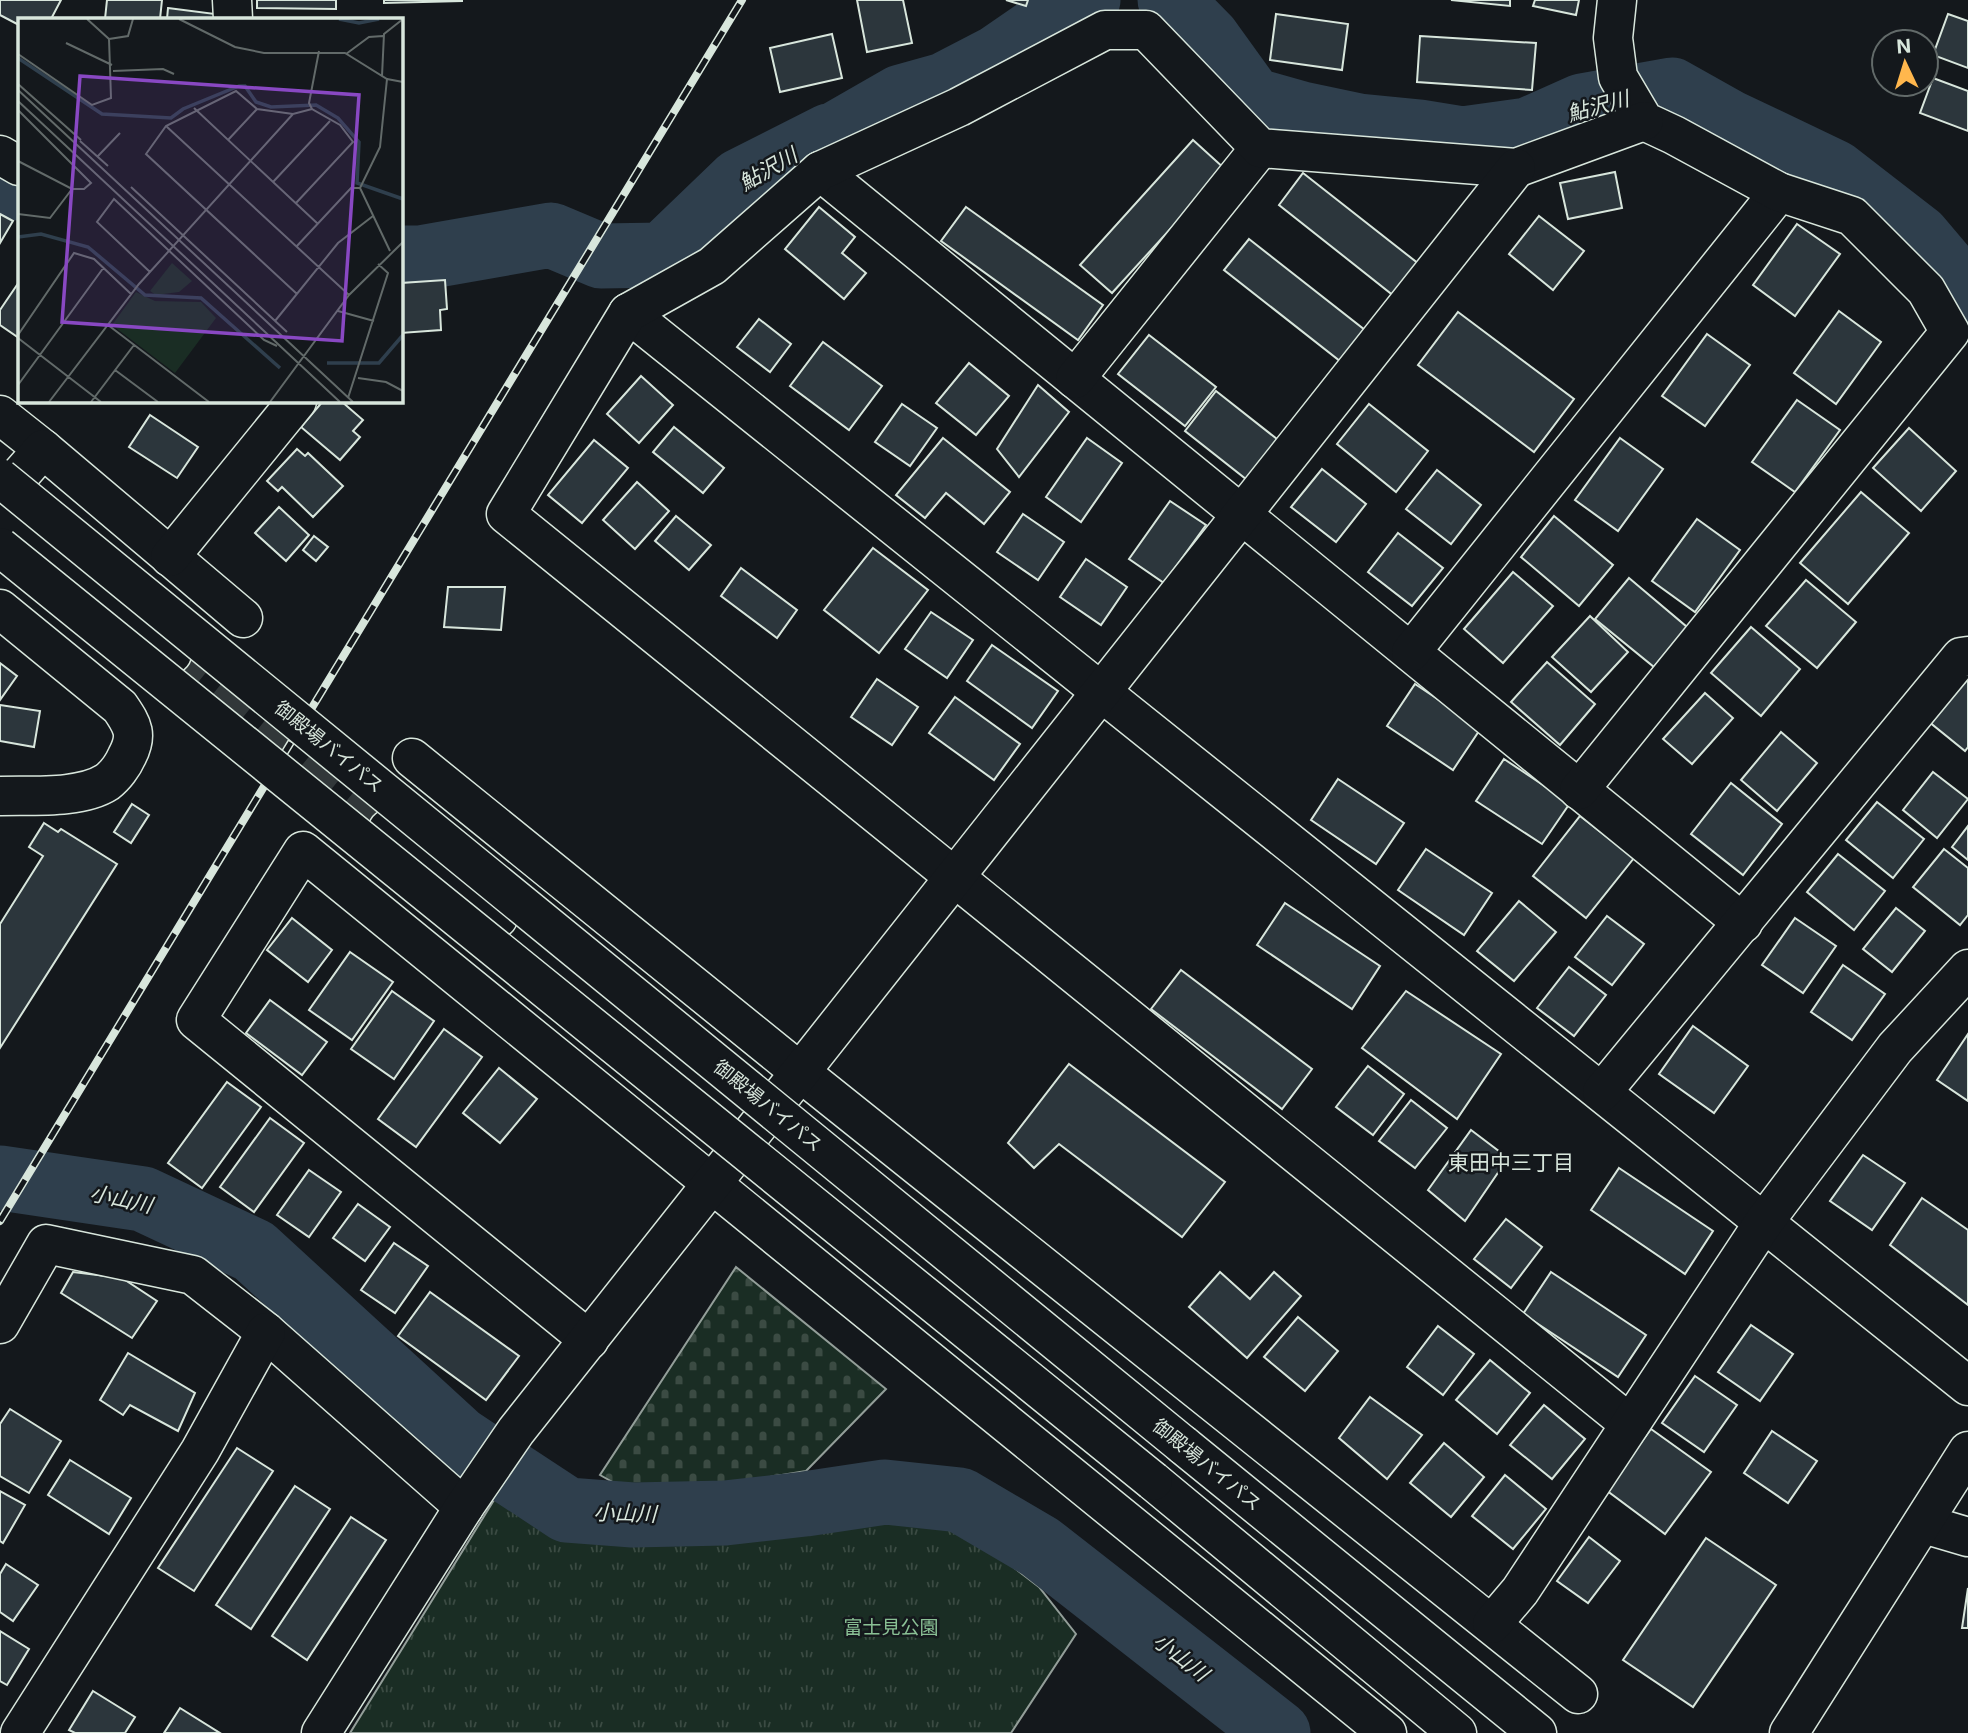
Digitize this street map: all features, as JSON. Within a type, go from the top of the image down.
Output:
[{"type":"main road","points":[[232,0],[233,18]]},
{"type":"main road","points":[[1579,790],[1950,332],[1926,290],[1852,216],[1780,192],[1644,121],[1618,77],[1613,38],[1617,0]]},
{"type":"main road","points":[[1630,1424],[506,514],[628,313],[712,267],[820,171],[959,107],[1105,30],[1146,30],[1260,148],[1516,168],[1644,121]]},
{"type":"main road","points":[[1075,379],[1260,148]]},
{"type":"main road","points":[[0,155],[18,165]]},
{"type":"main road","points":[[321,1733],[469,1499],[516,1431],[1516,168]]},
{"type":"main road","points":[[820,171],[1743,923]]},
{"type":"main road","points":[[1411,652],[1780,192]]},
{"type":"main road","points":[[628,313],[1968,1386]]},
{"type":"main road","points":[[170,557],[296,402]]},
{"type":"main road","points":[[0,415],[243,618]]},
{"type":"main road","points":[[0,498],[43,449]]},
{"type":"main road","name":"御殿場バイパス","points":[[0,478],[1537,1733]]},
{"type":"main road","points":[[0,513],[172,654]]},
{"type":"main road","points":[[0,547],[1153,1481],[1457,1733]]},
{"type":"main road","points":[[0,609],[120,707],[133,726],[133,745],[123,764],[107,781],[87,789],[61,794],[0,796]]},
{"type":"main road","points":[[1602,1092],[1961,657],[1968,656]]},
{"type":"main road","points":[[412,758],[542,866],[1578,1693]]},
{"type":"main road","points":[[388,829],[498,918]]},
{"type":"main road","points":[[589,1340],[196,1020],[303,851],[1387,1733]]},
{"type":"main road","points":[[452,973],[542,866]]},
{"type":"main road","points":[[1492,1624],[1520,1591],[1764,1222],[1895,1048],[1968,969]]},
{"type":"main road","points":[[0,1324],[46,1244],[193,1275],[469,1499]]},
{"type":"main road","points":[[20,1733],[200,1451],[266,1332]]},
{"type":"main road","points":[[1789,1733],[1968,1451]]},
{"type":"main road","points":[[1924,1524],[1968,1537]]},
{"type":"green space","points":[[736,1267],[886,1389],[806,1471],[641,1498],[600,1475]]},
{"type":"green space","name":"富士見公園","points":[[499,1492],[571,1538],[637,1544],[729,1542],[889,1521],[964,1529],[1039,1587],[1076,1634],[1011,1733],[350,1733]]},
{"type":"building","points":[[0,0],[61,0],[52,18],[18,18],[18,24],[0,15]]},
{"type":"building","points":[[107,0],[162,0],[160,18],[105,18]]},
{"type":"building","points":[[257,0],[336,0],[336,9],[257,8]]},
{"type":"building","points":[[384,0],[462,0],[462,1],[384,3]]},
{"type":"building","points":[[857,0],[903,0],[912,43],[867,52]]},
{"type":"building","points":[[1006,0],[1028,0],[1026,6]]},
{"type":"building","points":[[1451,0],[1510,0],[1510,6]]},
{"type":"building","points":[[1535,0],[1579,0],[1576,15],[1533,6]]},
{"type":"building","points":[[168,8],[223,15],[222,18],[167,18]]},
{"type":"building","points":[[1276,14],[1348,24],[1342,70],[1270,60]]},
{"type":"building","points":[[1948,14],[1968,21],[1968,68],[1940,58],[1940,36]]},
{"type":"building","points":[[832,34],[842,78],[780,92],[770,48]]},
{"type":"building","points":[[1420,36],[1536,43],[1532,90],[1417,82]]},
{"type":"building","points":[[1940,81],[1968,91],[1968,131],[1920,113],[1926,98],[1940,98]]},
{"type":"building","points":[[1193,140],[1225,169],[1112,293],[1080,265]]},
{"type":"building","points":[[1615,172],[1622,208],[1568,219],[1560,183]]},
{"type":"building","points":[[1303,173],[1424,268],[1399,300],[1279,205]]},
{"type":"building","points":[[819,207],[855,237],[842,253],[866,273],[844,299],[785,249]]},
{"type":"building","points":[[966,207],[1103,305],[1078,340],[941,241]]},
{"type":"building","points":[[0,214],[13,221],[0,243]]},
{"type":"building","points":[[1539,216],[1584,251],[1553,290],[1509,254]]},
{"type":"building","points":[[1797,224],[1840,254],[1795,316],[1753,285]]},
{"type":"building","points":[[1249,239],[1370,334],[1345,365],[1224,270]]},
{"type":"building","points":[[445,280],[447,309],[440,310],[441,330],[402,333],[402,283]]},
{"type":"building","points":[[18,283],[18,337],[0,325],[0,310]]},
{"type":"building","points":[[1839,311],[1881,342],[1836,404],[1794,373]]},
{"type":"building","points":[[1458,312],[1574,399],[1534,452],[1418,365]]},
{"type":"building","points":[[759,319],[791,344],[770,372],[737,347]]},
{"type":"building","points":[[1707,334],[1750,365],[1705,426],[1662,396]]},
{"type":"building","points":[[1149,335],[1216,387],[1185,426],[1118,374]]},
{"type":"building","points":[[823,342],[882,386],[849,430],[790,386]]},
{"type":"building","points":[[969,363],[1009,396],[976,435],[936,403]]},
{"type":"building","points":[[641,376],[673,405],[639,443],[607,414]]},
{"type":"building","points":[[1038,385],[1069,412],[1019,477],[997,449]]},
{"type":"building","points":[[1216,391],[1282,443],[1251,483],[1185,431]]},
{"type":"building","points":[[1797,400],[1840,430],[1795,492],[1752,462]]},
{"type":"building","points":[[322,402],[342,402],[363,420],[353,431],[360,437],[340,460],[301,427]]},
{"type":"building","points":[[902,404],[937,428],[910,466],[875,442]]},
{"type":"building","points":[[1369,404],[1428,451],[1396,492],[1337,444]]},
{"type":"building","points":[[150,415],[198,447],[177,478],[129,447]]},
{"type":"building","points":[[674,427],[724,468],[703,493],[653,452]]},
{"type":"building","points":[[1909,428],[1956,471],[1921,511],[1873,468]]},
{"type":"building","points":[[943,438],[1010,492],[984,524],[946,493],[925,518],[896,495]]},
{"type":"building","points":[[1087,438],[1122,463],[1081,522],[1046,497]]},
{"type":"building","points":[[1620,438],[1663,469],[1618,531],[1575,500]]},
{"type":"building","points":[[594,440],[628,468],[582,523],[548,495]]},
{"type":"building","points":[[297,449],[305,456],[308,453],[343,486],[313,517],[282,487],[278,491],[267,481]]},
{"type":"building","points":[[1322,469],[1366,504],[1336,542],[1291,507]]},
{"type":"building","points":[[1437,470],[1481,505],[1451,544],[1406,509]]},
{"type":"building","points":[[637,482],[669,511],[635,549],[603,520]]},
{"type":"building","points":[[1861,492],[1909,533],[1848,604],[1800,563]]},
{"type":"building","points":[[1170,501],[1206,525],[1164,583],[1129,559]]},
{"type":"building","points":[[279,507],[309,535],[286,561],[255,533]]},
{"type":"building","points":[[1023,514],[1064,542],[1038,580],[997,552]]},
{"type":"building","points":[[676,516],[711,545],[689,570],[655,541]]},
{"type":"building","points":[[1554,516],[1613,565],[1579,606],[1521,557]]},
{"type":"building","points":[[1697,519],[1740,550],[1695,612],[1652,581]]},
{"type":"building","points":[[1398,533],[1443,568],[1412,606],[1368,572]]},
{"type":"building","points":[[314,536],[328,547],[316,561],[303,550]]},
{"type":"building","points":[[873,548],[928,590],[879,653],[824,610]]},
{"type":"building","points":[[1086,559],[1127,587],[1101,625],[1060,597]]},
{"type":"building","points":[[741,568],[797,610],[777,638],[721,596]]},
{"type":"building","points":[[1513,572],[1553,606],[1503,663],[1464,629]]},
{"type":"building","points":[[1629,578],[1687,627],[1654,667],[1595,619]]},
{"type":"building","points":[[1806,580],[1856,622],[1817,668],[1766,626]]},
{"type":"building","points":[[448,587],[505,587],[501,630],[444,627]]},
{"type":"building","points":[[931,612],[973,640],[947,678],[905,649]]},
{"type":"building","points":[[1590,616],[1628,652],[1591,692],[1552,657]]},
{"type":"building","points":[[1751,627],[1800,669],[1761,716],[1711,673]]},
{"type":"building","points":[[992,645],[1058,691],[1032,728],[967,681]]},
{"type":"building","points":[[1547,662],[1595,704],[1560,745],[1511,702]]},
{"type":"building","points":[[0,663],[17,676],[0,700]]},
{"type":"building","points":[[1968,673],[1968,747],[1965,751],[1928,721]]},
{"type":"building","points":[[877,679],[918,707],[892,745],[851,717]]},
{"type":"building","points":[[1415,684],[1481,728],[1453,770],[1387,726]]},
{"type":"building","points":[[1705,693],[1733,718],[1692,764],[1663,739]]},
{"type":"building","points":[[955,697],[1020,744],[994,780],[929,733]]},
{"type":"building","points":[[0,705],[40,711],[34,747],[0,741]]},
{"type":"building","points":[[1781,732],[1817,763],[1777,811],[1741,780]]},
{"type":"building","points":[[1504,759],[1570,803],[1542,844],[1476,801]]},
{"type":"building","points":[[1933,772],[1968,799],[1937,838],[1903,810]]},
{"type":"building","points":[[1338,779],[1404,823],[1376,864],[1311,820]]},
{"type":"building","points":[[1731,783],[1782,824],[1743,875],[1691,834]]},
{"type":"building","points":[[1877,802],[1924,839],[1893,878],[1846,840]]},
{"type":"building","points":[[132,804],[149,815],[131,843],[114,832]]},
{"type":"building","points":[[1580,816],[1634,858],[1586,918],[1533,876]]},
{"type":"building","points":[[44,823],[58,832],[61,829],[117,864],[0,1048],[0,924],[43,856],[29,847]]},
{"type":"building","points":[[1968,826],[1968,860],[1952,847]]},
{"type":"building","points":[[1426,849],[1492,893],[1464,935],[1398,890]]},
{"type":"building","points":[[1944,849],[1968,868],[1968,915],[1960,925],[1913,887]]},
{"type":"building","points":[[1838,854],[1885,891],[1854,930],[1807,892]]},
{"type":"building","points":[[1519,901],[1556,932],[1514,981],[1477,951]]},
{"type":"building","points":[[1285,903],[1380,966],[1352,1009],[1257,945]]},
{"type":"building","points":[[1896,908],[1925,931],[1892,972],[1863,949]]},
{"type":"building","points":[[1607,916],[1644,944],[1612,985],[1575,957]]},
{"type":"building","points":[[292,918],[332,950],[308,982],[267,950]]},
{"type":"building","points":[[1795,918],[1836,946],[1803,993],[1762,965]]},
{"type":"building","points":[[350,952],[393,982],[352,1040],[309,1010]]},
{"type":"building","points":[[1843,965],[1885,994],[1852,1040],[1811,1012]]},
{"type":"building","points":[[1569,967],[1606,995],[1574,1036],[1537,1008]]},
{"type":"building","points":[[1181,970],[1312,1069],[1282,1109],[1151,1009]]},
{"type":"building","points":[[392,991],[434,1021],[394,1079],[351,1049]]},
{"type":"building","points":[[1406,991],[1501,1054],[1457,1119],[1362,1048]]},
{"type":"building","points":[[270,1000],[327,1042],[302,1075],[246,1033]]},
{"type":"building","points":[[1693,1026],[1748,1066],[1714,1113],[1659,1074]]},
{"type":"building","points":[[444,1029],[482,1057],[416,1147],[378,1119]]},
{"type":"building","points":[[1968,1034],[1968,1101],[1937,1080]]},
{"type":"building","points":[[1069,1064],[1225,1182],[1182,1237],[1059,1144],[1034,1168],[1008,1143]]},
{"type":"building","points":[[1368,1066],[1404,1094],[1373,1135],[1336,1107]]},
{"type":"building","points":[[499,1068],[537,1099],[500,1143],[463,1113]]},
{"type":"building","points":[[227,1082],[261,1107],[202,1188],[168,1163]]},
{"type":"building","points":[[1411,1100],[1447,1128],[1415,1168],[1379,1141]]},
{"type":"building","points":[[270,1118],[304,1143],[254,1212],[220,1187]]},
{"type":"building","points":[[1471,1130],[1508,1158],[1465,1221],[1428,1190]]},
{"type":"building","points":[[1863,1155],[1905,1183],[1872,1230],[1830,1201]]},
{"type":"building","points":[[1619,1168],[1713,1231],[1685,1274],[1591,1210]]},
{"type":"building","points":[[309,1170],[341,1192],[309,1237],[277,1215]]},
{"type":"building","points":[[1922,1198],[1968,1230],[1968,1305],[1890,1245]]},
{"type":"building","points":[[358,1204],[390,1227],[365,1261],[333,1238]]},
{"type":"building","points":[[1506,1219],[1542,1247],[1511,1288],[1474,1259]]},
{"type":"building","points":[[394,1243],[428,1266],[395,1313],[361,1290]]},
{"type":"building","points":[[73,1272],[122,1278],[157,1301],[132,1338],[61,1293]]},
{"type":"building","points":[[1220,1272],[1250,1299],[1274,1272],[1301,1296],[1247,1358],[1189,1307]]},
{"type":"building","points":[[1551,1272],[1646,1335],[1618,1377],[1523,1314]]},
{"type":"building","points":[[430,1292],[519,1356],[486,1400],[398,1336]]},
{"type":"building","points":[[1298,1317],[1338,1351],[1305,1391],[1264,1357]]},
{"type":"building","points":[[1751,1325],[1793,1354],[1760,1401],[1718,1372]]},
{"type":"building","points":[[1438,1326],[1474,1354],[1443,1395],[1407,1367]]},
{"type":"building","points":[[128,1353],[195,1393],[178,1431],[130,1405],[123,1415],[100,1400]]},
{"type":"building","points":[[1490,1360],[1530,1393],[1497,1434],[1456,1400]]},
{"type":"building","points":[[1695,1376],[1737,1405],[1704,1452],[1662,1423]]},
{"type":"building","points":[[1370,1397],[1422,1435],[1387,1479],[1339,1438]]},
{"type":"building","points":[[1544,1405],[1585,1439],[1552,1479],[1510,1445]]},
{"type":"building","points":[[10,1409],[61,1441],[29,1493],[0,1476],[0,1424]]},
{"type":"building","points":[[1651,1429],[1711,1472],[1665,1534],[1606,1490]]},
{"type":"building","points":[[1772,1431],[1817,1461],[1788,1503],[1744,1473]]},
{"type":"building","points":[[1444,1443],[1484,1477],[1451,1517],[1410,1483]]},
{"type":"building","points":[[237,1448],[273,1471],[194,1591],[158,1568]]},
{"type":"building","points":[[70,1460],[131,1498],[109,1534],[48,1495]]},
{"type":"building","points":[[1505,1475],[1546,1509],[1513,1549],[1472,1516]]},
{"type":"building","points":[[295,1486],[330,1509],[251,1629],[216,1605]]},
{"type":"building","points":[[0,1491],[25,1505],[3,1543],[0,1541]]},
{"type":"building","points":[[351,1517],[386,1540],[307,1660],[272,1636]]},
{"type":"building","points":[[1589,1537],[1620,1561],[1588,1603],[1557,1581]]},
{"type":"building","points":[[1706,1538],[1776,1585],[1693,1707],[1623,1660]]},
{"type":"building","points":[[6,1564],[38,1585],[13,1621],[0,1612],[0,1574]]},
{"type":"building","points":[[1968,1588],[1968,1628],[1962,1628]]},
{"type":"building","points":[[0,1631],[29,1649],[7,1685],[0,1681]]},
{"type":"building","points":[[93,1691],[135,1717],[125,1733],[75,1733],[69,1730]]},
{"type":"building","points":[[180,1708],[220,1733],[164,1733]]},
{"type":"waterway","name":"鮎沢川","points":[[402,258],[420,258],[551,235],[601,256],[663,255],[740,181],[833,136],[901,97],[944,85],[998,57],[1076,3],[1088,0]]},
{"type":"waterway","name":"鮎沢川","points":[[1170,0],[1208,39],[1252,100],[1359,126],[1463,139],[1528,130],[1582,106],[1672,90],[1729,122],[1834,172],[1918,237],[1968,296]]},
{"type":"waterway","name":"鮎沢川","points":[[0,177],[18,187]]},
{"type":"waterway","name":"小山川","points":[[0,1178],[143,1199],[254,1251],[459,1439],[567,1510],[633,1515],[725,1513],[885,1492],[960,1500],[1040,1547],[1278,1733]]},
{"type":"tunnel","points":[[172,654],[388,829]]},
{"type":"railway","points":[[0,1221],[742,0]]},
{"type":"district","name":"東田中三丁目","points":[[1511,1162]]}]
